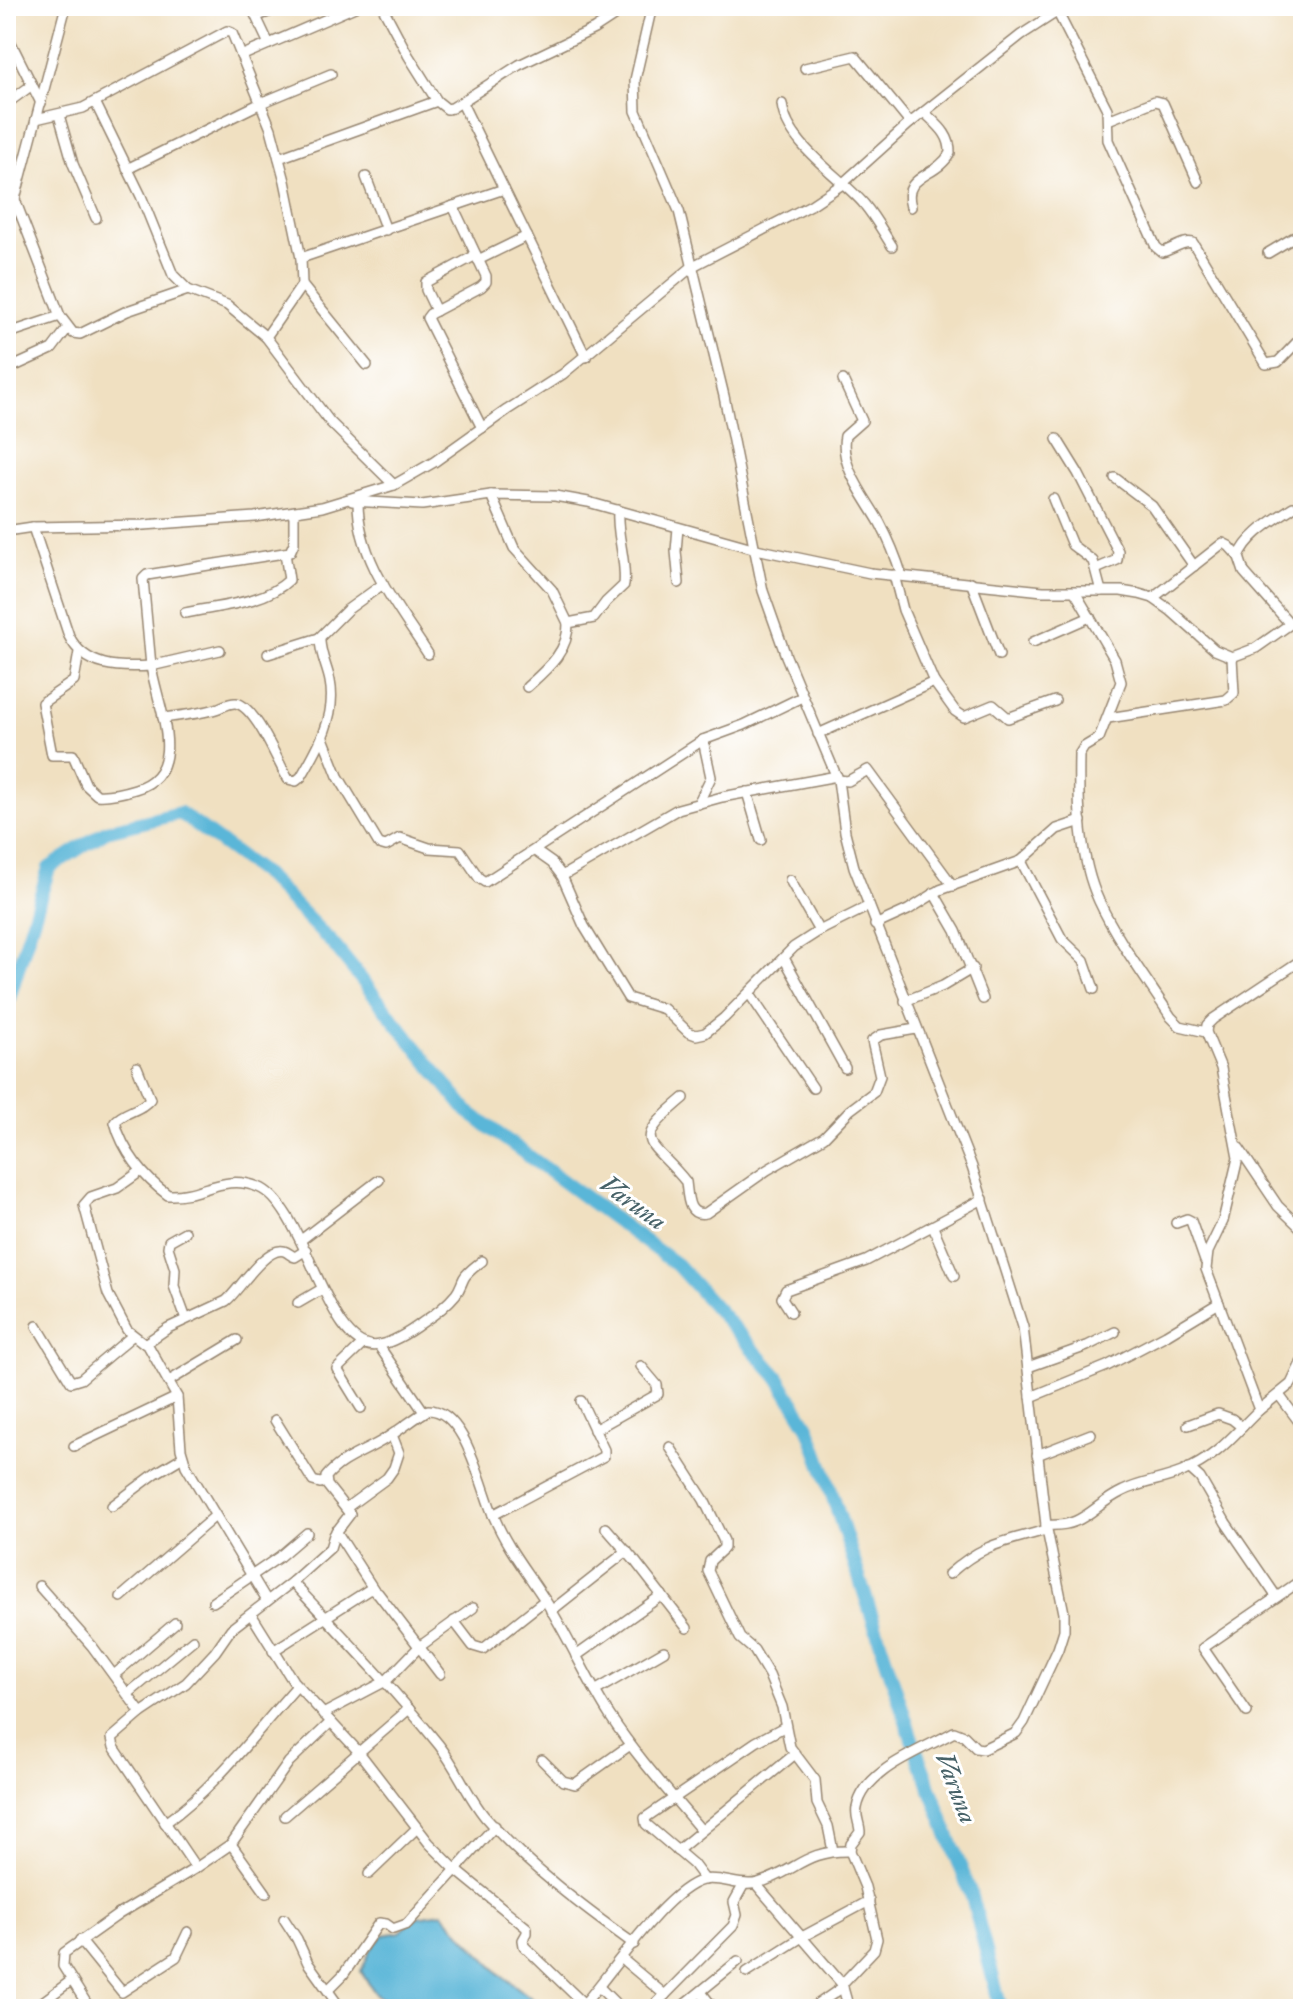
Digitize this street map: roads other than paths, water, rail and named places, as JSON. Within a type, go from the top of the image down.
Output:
[{"type":"street","points":[[6,233],[66,6]]},
{"type":"street","points":[[251,6],[269,44]]},
{"type":"street","points":[[257,16],[285,6]]},
{"type":"street","points":[[241,56],[357,6]]},
{"type":"street","points":[[382,6],[437,101],[447,109],[462,103],[519,65],[594,29],[629,6]]},
{"type":"street","points":[[652,6],[635,80],[636,111],[670,185],[693,266],[724,396],[763,591],[802,697],[838,778],[849,849],[875,925],[983,1199],[1023,1327],[1046,1528],[1064,1630],[1024,1722],[1016,1733],[983,1749],[976,1748],[964,1736],[954,1732],[888,1766],[869,1783],[857,1805],[860,1832],[850,1851],[869,1901],[877,1939],[874,1950],[842,1985],[811,2009]]},
{"type":"street","points":[[6,531],[33,527],[144,525],[294,512],[353,501],[394,485],[434,462],[586,357],[693,266],[811,205],[841,185],[910,123],[1021,35],[1062,8],[1107,109],[1108,140],[1118,168],[1159,250],[1166,252],[1189,241],[1193,243],[1266,364],[1278,362],[1303,336]]},
{"type":"street","points":[[36,119],[59,115],[95,102],[227,31],[232,33],[261,103],[279,158],[301,258],[302,285],[266,337]]},
{"type":"street","points":[[6,33],[41,103]]},
{"type":"street","points":[[805,68],[855,56],[910,123]]},
{"type":"street","points":[[127,169],[261,103],[331,74]]},
{"type":"street","points":[[6,104],[32,85]]},
{"type":"street","points":[[279,158],[437,101]]},
{"type":"street","points":[[1108,120],[1155,101],[1163,103],[1198,182]]},
{"type":"street","points":[[95,102],[173,275],[188,290],[227,305],[266,337],[330,422],[394,485]]},
{"type":"street","points":[[462,103],[586,357]]},
{"type":"street","points":[[782,104],[790,126],[841,185],[866,207],[892,246]]},
{"type":"street","points":[[911,207],[908,189],[938,168],[950,153],[949,140],[924,112]]},
{"type":"street","points":[[59,115],[73,164],[96,218]]},
{"type":"street","points":[[366,177],[386,230]]},
{"type":"street","points":[[301,258],[504,189]]},
{"type":"street","points":[[15,200],[60,316],[73,333],[80,334],[127,311],[188,290]]},
{"type":"street","points":[[453,206],[486,282],[430,314],[428,322],[482,428]]},
{"type":"street","points":[[1268,253],[1303,232]]},
{"type":"street","points":[[436,311],[426,290],[426,282],[527,236]]},
{"type":"street","points":[[302,285],[367,365]]},
{"type":"street","points":[[6,334],[60,316]]},
{"type":"street","points":[[6,370],[52,349],[67,329]]},
{"type":"street","points":[[843,380],[862,421],[845,436],[844,452],[853,476],[891,545],[903,610],[934,682],[955,711],[964,717],[993,705],[1008,718],[1055,701]]},
{"type":"street","points":[[1057,439],[1118,551],[1117,560],[1096,569]]},
{"type":"street","points":[[1115,478],[1152,506],[1194,566]]},
{"type":"street","points":[[353,501],[422,505],[491,495],[555,496],[831,566],[1021,589],[1121,591],[1153,598],[1215,650],[1232,657],[1256,648],[1303,615]]},
{"type":"street","points":[[491,495],[514,548],[552,590],[568,623],[566,643],[527,687]]},
{"type":"street","points":[[1053,499],[1069,540],[1076,549],[1088,555],[1096,569],[1101,591]]},
{"type":"street","points":[[353,501],[365,550],[428,654]]},
{"type":"street","points":[[1239,557],[1257,533],[1293,507]]},
{"type":"street","points":[[568,623],[598,615],[606,602],[624,585],[616,528],[618,510]]},
{"type":"street","points":[[79,652],[74,681],[42,703],[52,755],[73,755],[91,792],[97,795],[143,786],[154,780],[163,768],[167,753],[167,739],[151,666],[144,577],[285,553],[293,548],[294,512]]},
{"type":"street","points":[[33,527],[69,636],[79,652],[88,659],[111,666],[151,666],[220,650]]},
{"type":"street","points":[[678,528],[676,551],[679,583]]},
{"type":"street","points":[[1153,598],[1223,543],[1239,557],[1244,572],[1290,624]]},
{"type":"street","points":[[185,613],[277,589],[289,580],[285,553]]},
{"type":"street","points":[[971,582],[999,655]]},
{"type":"street","points":[[268,654],[319,638],[347,610],[383,584]]},
{"type":"street","points":[[1075,592],[1120,671],[1118,693],[1099,738],[1084,747],[1079,755],[1081,821],[1092,885],[1108,919],[1171,1017],[1180,1026],[1206,1032]]},
{"type":"street","points":[[1033,642],[1090,617]]},
{"type":"street","points":[[163,718],[206,712],[230,704],[240,705],[262,727],[276,759],[292,781],[301,777],[323,738],[330,715],[331,693],[319,638]]},
{"type":"street","points":[[1108,718],[1226,700],[1234,693],[1232,657]]},
{"type":"street","points":[[818,734],[934,682]]},
{"type":"street","points":[[323,738],[338,776],[381,846],[400,838],[429,848],[460,850],[485,882],[703,740],[744,725],[802,697]]},
{"type":"street","points":[[698,804],[711,777],[703,740]]},
{"type":"street","points":[[562,876],[670,813],[747,792],[838,778],[848,781],[868,770],[953,886]]},
{"type":"street","points":[[747,792],[761,840]]},
{"type":"street","points":[[875,925],[908,910],[934,893],[1021,861],[1057,829],[1081,821]]},
{"type":"street","points":[[535,851],[552,863],[562,876],[584,926],[628,998],[664,1009],[688,1032],[696,1035],[714,1026],[794,947],[869,906]]},
{"type":"street","points":[[1021,861],[1062,939],[1084,960],[1094,989]]},
{"type":"street","points":[[790,880],[819,931]]},
{"type":"street","points":[[934,893],[956,931],[983,999]]},
{"type":"street","points":[[784,958],[845,1068]]},
{"type":"street","points":[[1205,1261],[1223,1221],[1238,1158],[1221,1068],[1206,1032],[1207,1025],[1303,959]]},
{"type":"street","points":[[905,1001],[943,986],[973,968]]},
{"type":"street","points":[[749,993],[813,1088]]},
{"type":"street","points":[[684,1098],[659,1119],[649,1137],[656,1152],[686,1182],[687,1200],[700,1214],[824,1137],[879,1084],[879,1065],[872,1041],[881,1035],[916,1029]]},
{"type":"street","points":[[137,1067],[150,1099],[146,1105],[118,1117],[115,1122],[141,1171],[168,1195],[230,1181],[266,1190],[284,1209],[322,1289],[351,1333],[363,1344],[379,1346],[427,1320],[455,1295],[467,1273],[482,1261]]},
{"type":"street","points":[[1237,1146],[1278,1206],[1303,1230]]},
{"type":"street","points":[[141,1171],[117,1188],[91,1197],[84,1205],[108,1294],[132,1336],[146,1343],[169,1381],[177,1397],[183,1457],[192,1480],[267,1601]]},
{"type":"street","points":[[301,1240],[379,1180]]},
{"type":"street","points":[[791,1312],[782,1298],[786,1290],[866,1261],[983,1199]]},
{"type":"street","points":[[1176,1223],[1187,1219],[1191,1221],[1259,1410]]},
{"type":"street","points":[[933,1227],[954,1276]]},
{"type":"street","points":[[185,1232],[169,1241],[168,1247],[175,1269],[174,1286],[186,1319]]},
{"type":"street","points":[[146,1343],[234,1295],[249,1272],[278,1252],[284,1251],[295,1257],[306,1250]]},
{"type":"street","points":[[298,1303],[322,1289]]},
{"type":"street","points":[[1031,1397],[1107,1366],[1219,1303]]},
{"type":"street","points":[[37,1326],[71,1382],[81,1379],[132,1336]]},
{"type":"street","points":[[1028,1367],[1115,1332]]},
{"type":"street","points":[[169,1381],[237,1340]]},
{"type":"street","points":[[361,1408],[337,1369],[363,1344]]},
{"type":"street","points":[[379,1346],[424,1412]]},
{"type":"street","points":[[949,1574],[986,1547],[1046,1528],[1075,1524],[1125,1490],[1189,1468],[1222,1448],[1259,1410],[1291,1384],[1303,1359]]},
{"type":"street","points":[[594,1430],[658,1394],[657,1385],[641,1366]]},
{"type":"street","points":[[1279,1395],[1303,1427]]},
{"type":"street","points":[[74,1446],[177,1397]]},
{"type":"street","points":[[493,1515],[601,1458],[604,1450],[581,1401]]},
{"type":"street","points":[[325,1482],[329,1473],[353,1455],[392,1435],[424,1412],[437,1410],[447,1415],[470,1453],[493,1515],[518,1563],[545,1600],[595,1691],[630,1745],[701,1830]]},
{"type":"street","points":[[1188,1425],[1218,1414],[1242,1427]]},
{"type":"street","points":[[275,1420],[313,1481],[325,1482]]},
{"type":"street","points":[[1037,1455],[1091,1434]]},
{"type":"street","points":[[346,1508],[391,1473],[399,1453],[392,1435]]},
{"type":"street","points":[[670,1447],[704,1500],[724,1541],[724,1548],[710,1561],[708,1571],[740,1638],[754,1650],[769,1675],[782,1707],[790,1747],[815,1780],[817,1803],[828,1826],[833,1851]]},
{"type":"street","points":[[112,1506],[183,1457]]},
{"type":"street","points":[[1189,1468],[1200,1478],[1248,1557],[1276,1596]]},
{"type":"street","points":[[196,1868],[111,1742],[115,1732],[186,1683],[215,1652],[231,1629],[330,1548],[336,1531],[350,1518],[346,1508],[325,1482]]},
{"type":"street","points":[[121,1597],[215,1516]]},
{"type":"street","points":[[606,1528],[687,1628]]},
{"type":"street","points":[[336,1531],[374,1590],[440,1674]]},
{"type":"street","points":[[213,1602],[279,1557],[307,1533]]},
{"type":"street","points":[[551,1611],[627,1551]]},
{"type":"street","points":[[1247,1712],[1203,1648],[1261,1611],[1276,1596],[1303,1579]]},
{"type":"street","points":[[292,1582],[386,1681],[442,1749],[469,1794],[495,1826],[570,1897],[634,1944]]},
{"type":"street","points":[[39,1586],[129,1693],[141,1713]]},
{"type":"street","points":[[273,1651],[365,1590],[374,1590]]},
{"type":"street","points":[[576,1656],[662,1595]]},
{"type":"street","points":[[454,1621],[473,1646],[483,1649],[545,1600]]},
{"type":"street","points":[[90,2009],[62,1960],[64,1953],[231,1844],[289,1762],[327,1718],[386,1681],[419,1647],[473,1608]]},
{"type":"street","points":[[251,1614],[297,1686],[358,1751],[417,1828],[456,1870],[527,1928],[524,1946],[582,2007],[671,1900],[692,1884],[705,1880],[756,1884],[810,1857],[833,1851],[850,1851]]},
{"type":"street","points":[[114,1675],[175,1623]]},
{"type":"street","points":[[129,1693],[193,1640]]},
{"type":"street","points":[[595,1691],[664,1651]]},
{"type":"street","points":[[165,1823],[189,1806],[228,1768],[297,1686]]},
{"type":"street","points":[[285,1816],[409,1709]]},
{"type":"street","points":[[705,1880],[644,1821],[674,1797],[784,1727]]},
{"type":"street","points":[[542,1760],[563,1781],[575,1784],[630,1745]]},
{"type":"street","points":[[677,1851],[795,1754]]},
{"type":"street","points":[[328,1990],[343,1975],[379,1923],[393,1929],[402,1928],[495,1826]]},
{"type":"street","points":[[369,1874],[417,1828]]},
{"type":"street","points":[[231,1844],[266,1893]]},
{"type":"street","points":[[651,2009],[733,1926],[737,1915],[734,1902],[744,1884]]},
{"type":"street","points":[[756,1884],[842,1985],[849,2009]]},
{"type":"street","points":[[747,1972],[802,1937],[869,1901]]},
{"type":"street","points":[[284,1919],[308,1963],[341,2009]]},
{"type":"street","points":[[80,1940],[122,1992],[176,1957],[188,1932]]},
{"type":"street","points":[[622,1959],[665,1995]]},
{"type":"street","points":[[679,2009],[738,1961]]},
{"type":"street","points":[[33,2009],[72,1980]]},
{"type":"street","points":[[599,1987],[621,2009]]},
{"type":"street","points":[[701,1992],[714,2009]]},
{"type":"water","points":[[442,1913],[500,1974],[539,2004],[541,2009],[394,2009],[376,1994],[361,1972],[370,1951],[383,1935],[400,1932],[417,1917]]},
{"type":"waterway","name":"Varuna","points":[[6,1008],[49,868],[106,831],[180,813],[266,876],[333,944],[467,1111],[677,1265],[777,1376],[808,1426],[914,1745],[972,1897],[1001,2009]]}]
